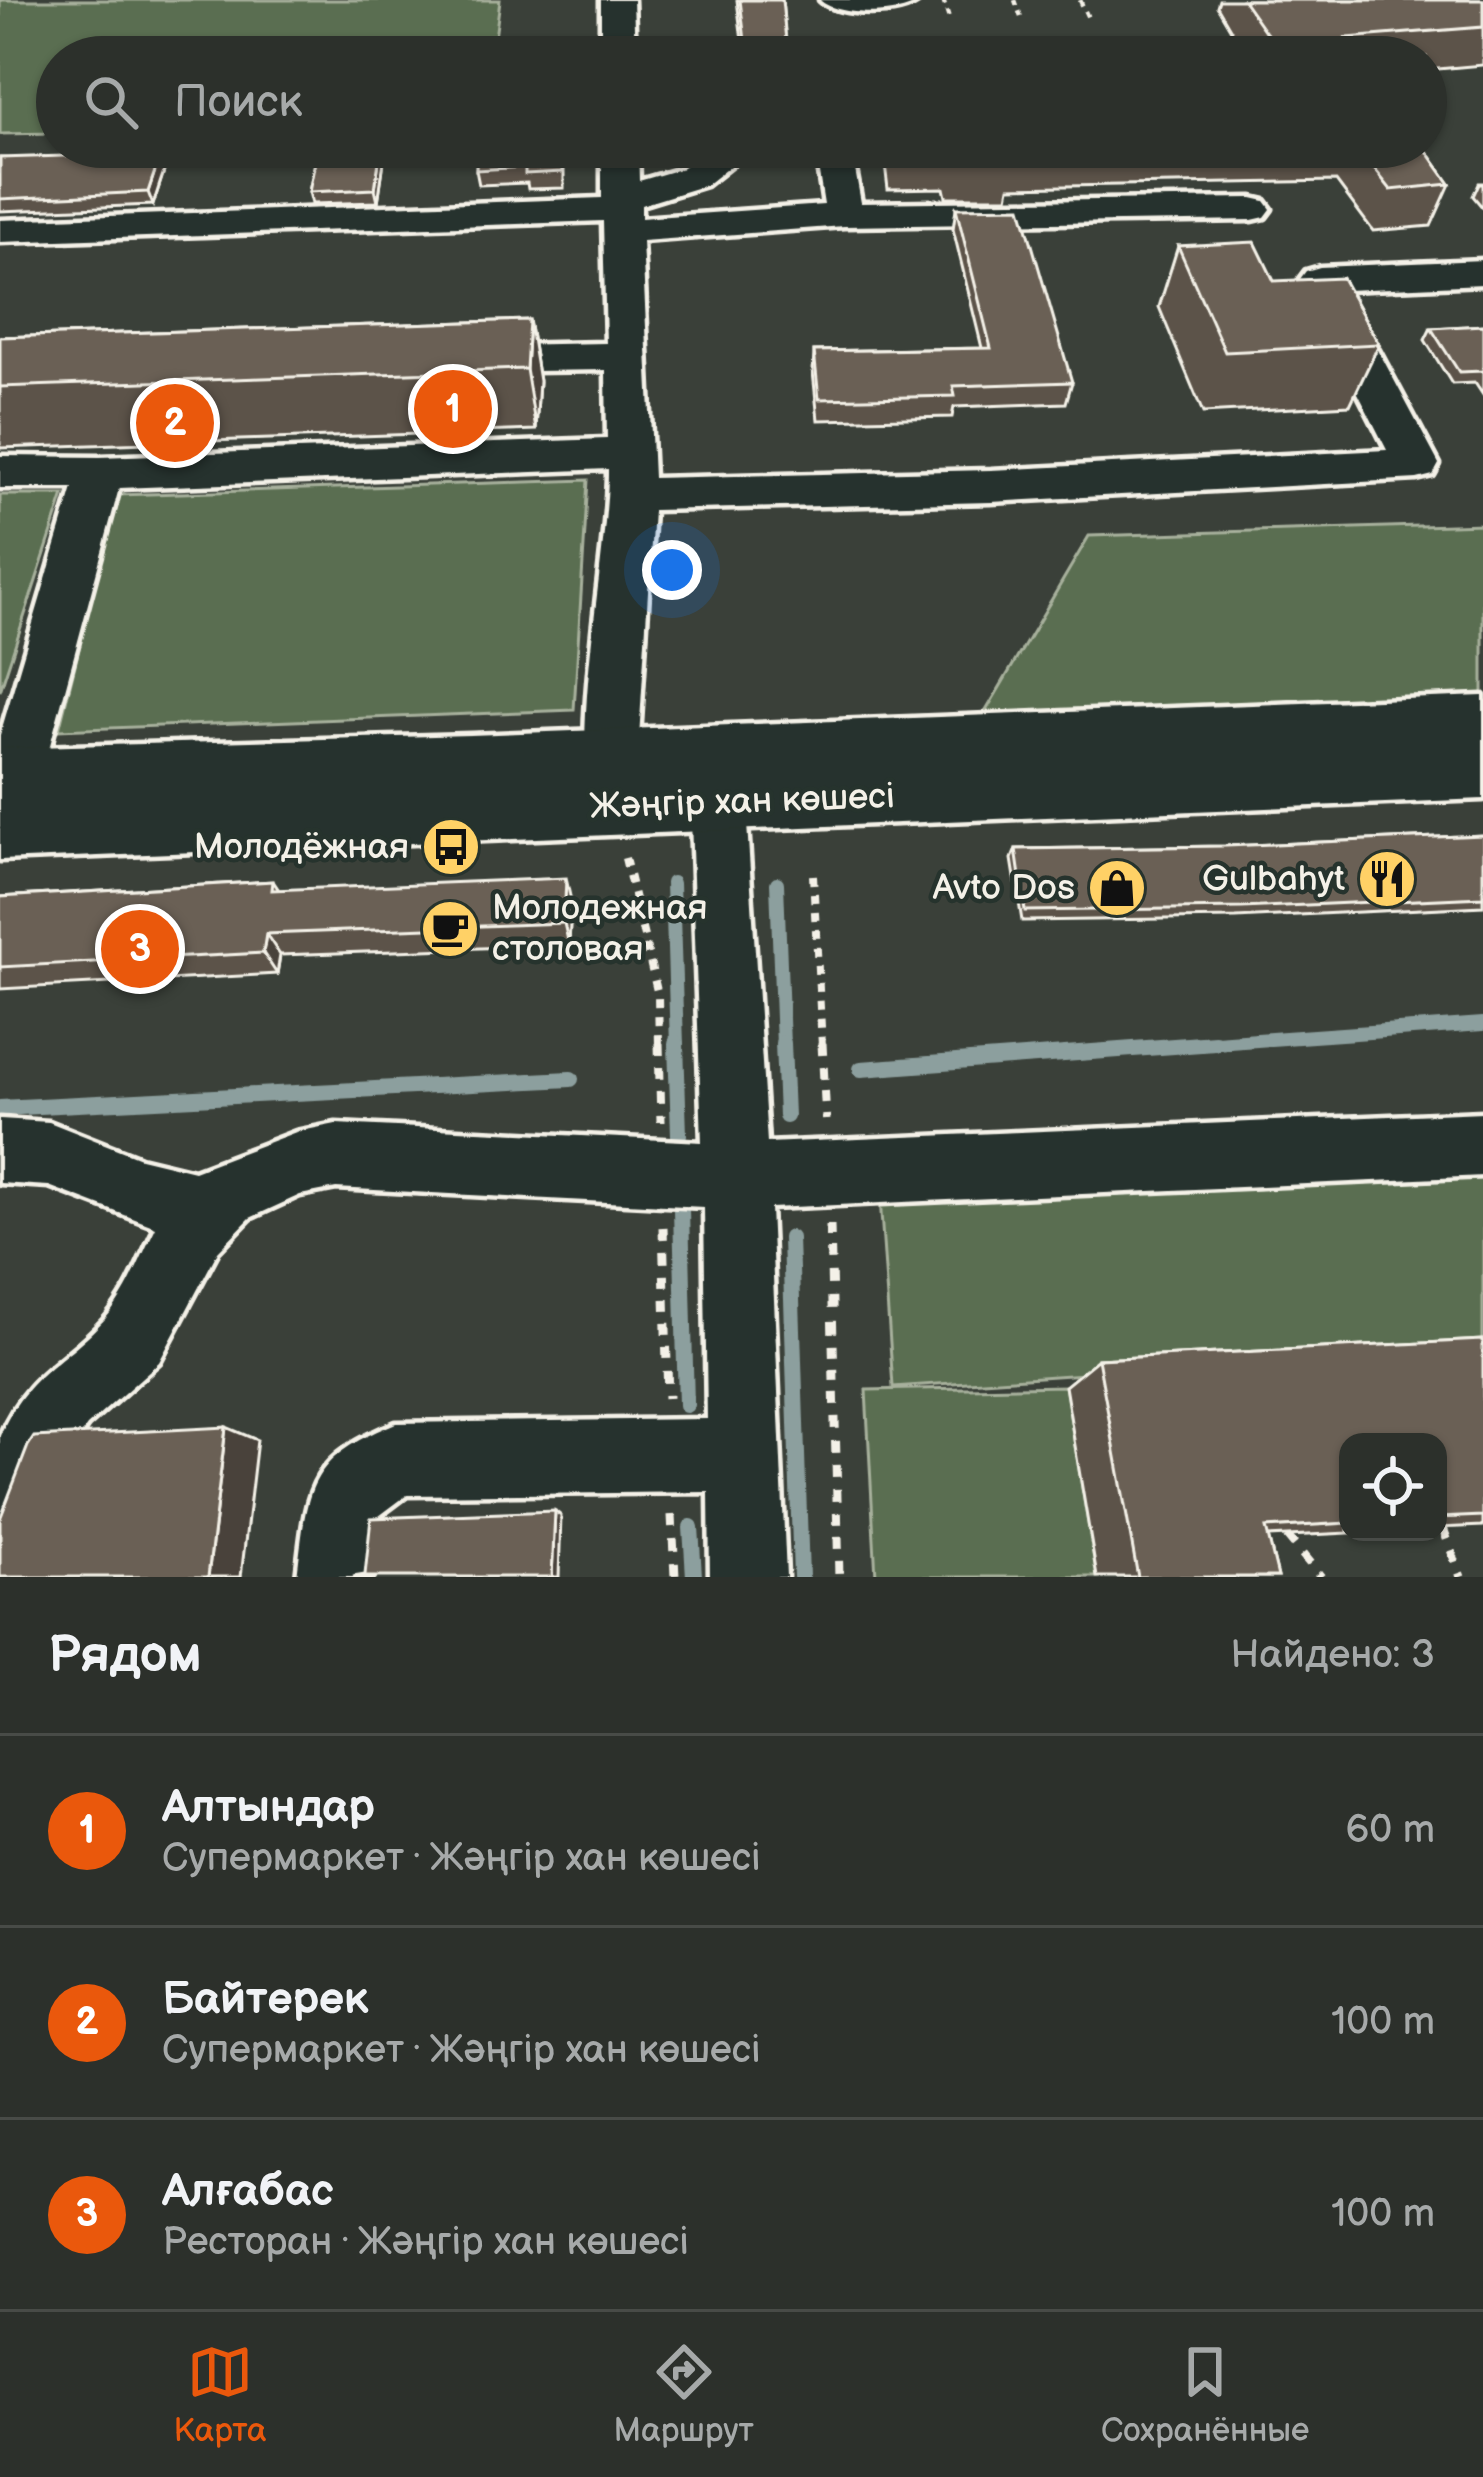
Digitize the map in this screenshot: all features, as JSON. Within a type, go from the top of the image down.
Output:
[{"type":"main road","name":"Жәңгір хан көшесі","points":[[717,778],[1483,721]]},
{"type":"main road","name":"Жәңгір хан көшесі","points":[[5,794],[717,778],[1483,772]]},
{"type":"street","points":[[617,0],[618,36]]},
{"type":"street","points":[[836,0],[904,0]]},
{"type":"street","points":[[614,780],[631,474],[620,168]]},
{"type":"street","points":[[621,213],[706,168]]},
{"type":"street","points":[[836,168],[844,214]]},
{"type":"street","points":[[0,231],[621,213],[1252,209]]},
{"type":"street","points":[[0,472],[631,474],[991,486],[1417,464],[1320,279],[1483,272]]},
{"type":"street","points":[[430,360],[629,356]]},
{"type":"street","points":[[5,794],[100,473]]},
{"type":"street","points":[[717,778],[736,1174],[748,1577]]},
{"type":"street","points":[[0,1151],[49,1154],[168,1201],[194,1204],[227,1195],[296,1164],[336,1156],[829,1176],[1483,1144]]},
{"type":"street","points":[[0,1536],[44,1423],[133,1340],[154,1306],[180,1243],[198,1219],[227,1195]]},
{"type":"street","points":[[335,1577],[344,1496],[396,1459],[744,1455]]},
{"type":"path","points":[[944,0],[950,22]]},
{"type":"path","points":[[1015,0],[1022,20]]},
{"type":"path","points":[[1080,0],[1088,18]]},
{"type":"path","points":[[1287,1536],[1321,1577]]},
{"type":"path","points":[[1447,1539],[1461,1577]]},
{"type":"green space","points":[[0,0],[500,0],[495,36],[36,36],[36,133],[0,134]]},
{"type":"green space","points":[[588,480],[574,710],[59,730],[117,495]]},
{"type":"green space","points":[[0,495],[64,495],[0,691]]},
{"type":"green space","points":[[1483,524],[1483,695],[983,716],[1089,536]]},
{"type":"green space","points":[[1483,1167],[1483,1347],[893,1387],[880,1198]]},
{"type":"green space","points":[[1065,1386],[1097,1577],[876,1577],[866,1390]]},
{"type":"building","points":[[740,0],[782,0],[786,36],[744,36]]},
{"type":"building","points":[[1243,0],[1483,0],[1483,27],[1371,36],[1268,36]]},
{"type":"building","points":[[36,157],[36,168],[156,168],[148,192],[0,199],[0,158]]},
{"type":"building","points":[[314,168],[378,168],[375,189],[309,192]]},
{"type":"building","points":[[525,168],[562,168],[562,172],[525,174]]},
{"type":"building","points":[[1374,168],[1439,168],[1450,184],[1391,190]]},
{"type":"building","points":[[1021,207],[1072,382],[953,386],[955,396],[819,399],[814,351],[991,348],[956,208]]},
{"type":"building","points":[[1255,242],[1274,281],[1342,278],[1379,344],[1225,352],[1178,246]]},
{"type":"building","points":[[529,320],[526,369],[0,387],[0,337]]},
{"type":"building","points":[[1483,325],[1483,371],[1459,372],[1431,328]]},
{"type":"building","points":[[1483,835],[1483,897],[1242,908],[1025,911],[1016,849],[1226,846]]},
{"type":"building","points":[[566,878],[564,923],[266,934],[263,953],[0,967],[0,897],[273,881],[272,890]]},
{"type":"building","points":[[1483,1340],[1483,1516],[1447,1518],[1447,1433],[1339,1433],[1339,1524],[1266,1528],[1278,1577],[1138,1577],[1098,1359]]},
{"type":"building","points":[[226,1427],[208,1577],[0,1577],[0,1519],[34,1437]]},
{"type":"building","points":[[555,1511],[552,1577],[353,1577],[365,1575],[371,1518]]},
{"type":"waterway","points":[[672,883],[677,1046]]},
{"type":"waterway","points":[[777,883],[783,1046]]},
{"type":"waterway","points":[[1179,1046],[1483,1024]]},
{"type":"waterway","points":[[676,1043],[679,1135]]},
{"type":"waterway","points":[[783,1043],[786,1116]]},
{"type":"waterway","points":[[1179,1046],[1215,1043]]},
{"type":"waterway","points":[[1174,1046],[1179,1046]]},
{"type":"waterway","points":[[861,1069],[1179,1046]]},
{"type":"waterway","points":[[0,1108],[571,1079]]},
{"type":"waterway","points":[[681,1209],[686,1405]]},
{"type":"waterway","points":[[790,1238],[801,1577]]},
{"type":"waterway","points":[[691,1527],[694,1577]]},
{"type":"place","name":"Алтындар","points":[[453,409]]},
{"type":"place","name":"Байтерек","points":[[175,423]]},
{"type":"place","name":"Молодёжная","points":[[451,847]]},
{"type":"place","name":"Gulbahyt","points":[[1387,879]]},
{"type":"place","name":"Avto Dos","points":[[1117,888]]},
{"type":"place","name":"Молодежная столовая","points":[[450,929]]},
{"type":"place","name":"Алғабас","points":[[140,949]]}]
